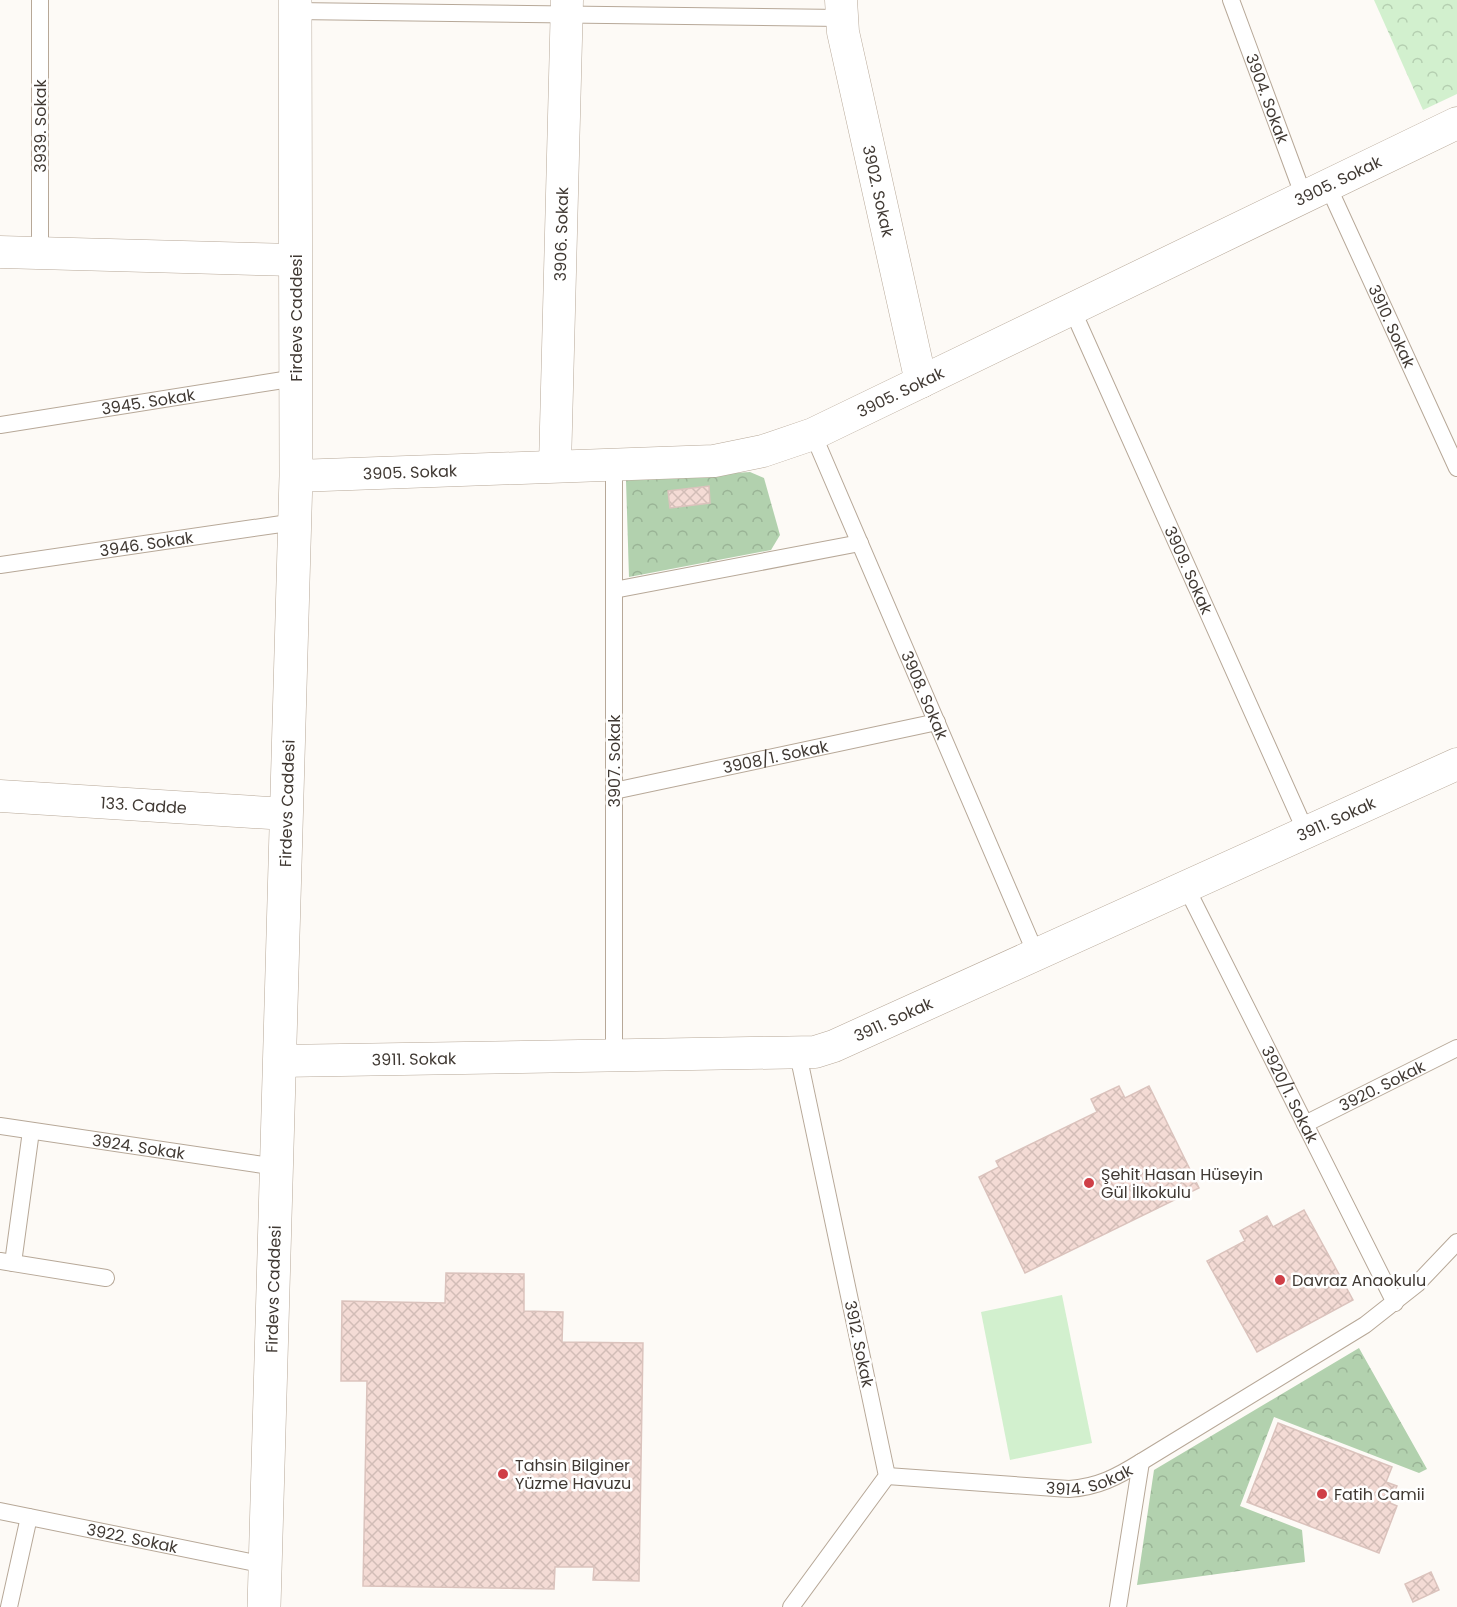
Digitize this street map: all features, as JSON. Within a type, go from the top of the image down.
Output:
[{"type":"street","name":"Firdevs Caddesi","points":[[264,1607],[296,476],[295,6]]},
{"type":"street","name":"3906. Sokak","points":[[555,466],[567,7]]},
{"type":"street","name":"3902. Sokak","points":[[841,9],[921,382]]},
{"type":"street","name":"3905. Sokak","points":[[296,476],[714,461],[763,451],[813,434],[1457,123]]},
{"type":"street","points":[[0,252],[295,260]]},
{"type":"street","name":"3911. Sokak","points":[[280,1061],[798,1054],[834,1046],[1457,764]]},
{"type":"street","name":"133. Cadde","points":[[0,796],[286,814]]},
{"type":"lane","name":"3939. Sokak","points":[[40,0],[40,253]]},
{"type":"lane","name":"3904. Sokak","points":[[1231,0],[1316,192]]},
{"type":"lane","points":[[295,6],[841,9]]},
{"type":"lane","name":"3910. Sokak","points":[[1316,192],[1457,468]]},
{"type":"lane","name":"3909. Sokak","points":[[1072,309],[1306,832]]},
{"type":"lane","name":"3945. Sokak","points":[[0,425],[296,378]]},
{"type":"lane","name":"3908. Sokak","points":[[813,434],[1036,954]]},
{"type":"lane","name":"3907. Sokak","points":[[614,464],[614,1057]]},
{"type":"lane","name":"3946. Sokak","points":[[0,565],[295,522]]},
{"type":"lane","points":[[614,590],[860,543]]},
{"type":"lane","name":"3908/1. Sokak","points":[[614,791],[937,722]]},
{"type":"lane","name":"3920/1. Sokak","points":[[1186,886],[1395,1303]]},
{"type":"lane","name":"3920. Sokak","points":[[1305,1124],[1457,1048]]},
{"type":"lane","name":"3912. Sokak","points":[[798,1054],[887,1476]]},
{"type":"lane","name":"3924. Sokak","points":[[0,1126],[277,1167]]},
{"type":"lane","points":[[31,1131],[6,1262],[106,1278]]},
{"type":"lane","points":[[1141,1462],[1365,1324],[1395,1303],[1457,1242]]},
{"type":"lane","name":"3914. Sokak","points":[[887,1476],[1069,1489],[1090,1488],[1109,1482],[1141,1462]]},
{"type":"lane","name":"3914. Sokak","points":[[1118,1607],[1141,1462]]},
{"type":"lane","points":[[792,1607],[887,1476]]},
{"type":"lane","name":"3922. Sokak","points":[[0,1511],[265,1565]]},
{"type":"lane","points":[[9,1607],[28,1517]]},
{"type":"green space","points":[[1374,0],[1457,0],[1457,94],[1423,110]]},
{"type":"green space","points":[[750,472],[764,478],[780,535],[771,550],[629,577],[626,480]]},
{"type":"green space","points":[[1062,1295],[1092,1443],[1010,1460],[981,1312]]},
{"type":"green space","points":[[1359,1348],[1427,1469],[1419,1473],[1274,1417],[1240,1506],[1302,1530],[1305,1562],[1137,1585],[1154,1470]]},
{"type":"building","points":[[709,486],[710,503],[670,508],[668,491]]},
{"type":"building","name":"Şehit Hasan Hüseyin Gül İlkokulu","points":[[1119,1086],[1125,1098],[1149,1086],[1199,1188],[1025,1273],[979,1177],[999,1167],[996,1161],[1097,1112],[1091,1099]]},
{"type":"building","name":"Davraz Anaokulu","points":[[1304,1210],[1353,1300],[1257,1352],[1207,1261],[1245,1241],[1240,1231],[1267,1216],[1273,1227]]},
{"type":"building","name":"Tahsin Bilginer Yüzme Havuzu","points":[[446,1273],[524,1274],[524,1311],[563,1312],[562,1342],[643,1343],[639,1581],[593,1580],[594,1567],[555,1567],[554,1589],[363,1586],[367,1381],[341,1381],[342,1301],[445,1303]]},
{"type":"building","name":"Fatih Camii","points":[[1278,1423],[1392,1467],[1386,1482],[1397,1486],[1390,1503],[1397,1506],[1379,1553],[1247,1502]]},
{"type":"building","points":[[1431,1572],[1439,1590],[1413,1602],[1405,1584]]},
{"type":"place","name":"Şehit Hasan Hüseyin Gül İlkokulu","points":[[1089,1183]]},
{"type":"place","name":"Davraz Anaokulu","points":[[1280,1280]]},
{"type":"place","name":"Tahsin Bilginer Yüzme Havuzu","points":[[503,1474]]},
{"type":"place","name":"Fatih Camii","points":[[1322,1494]]}]
